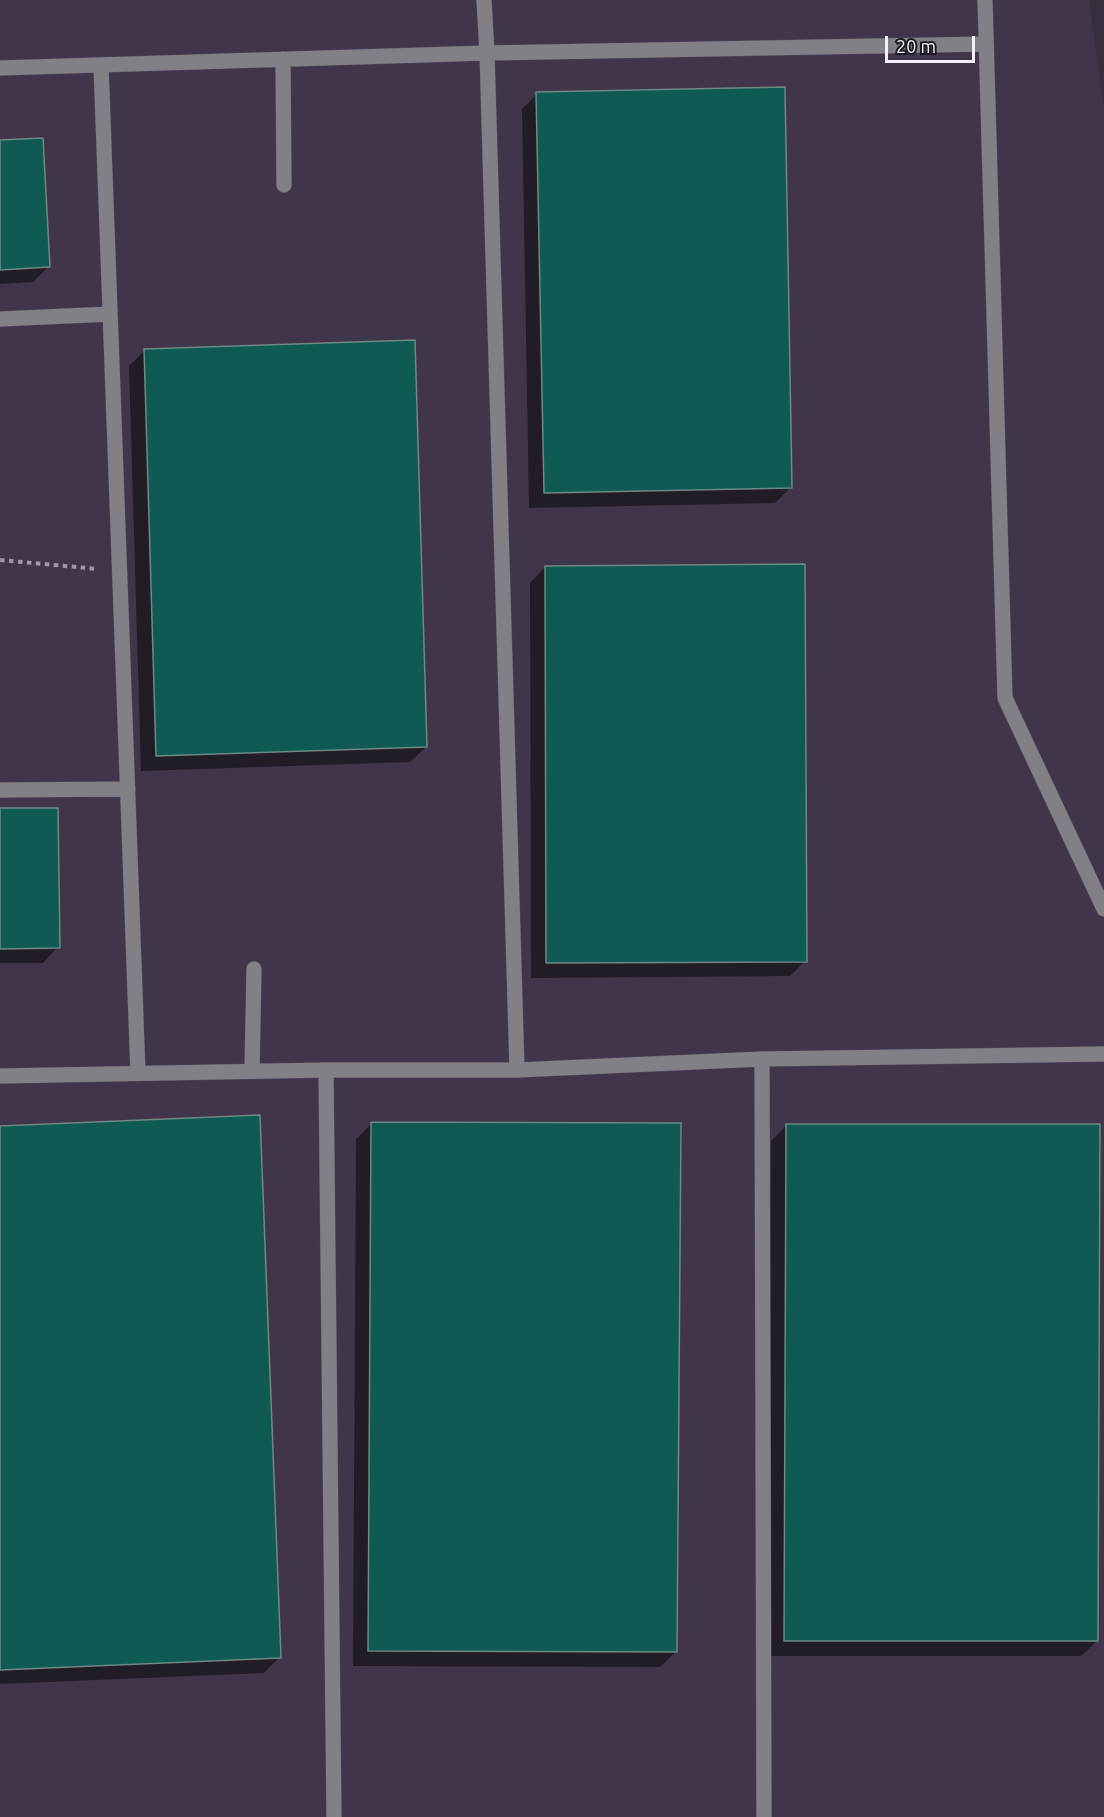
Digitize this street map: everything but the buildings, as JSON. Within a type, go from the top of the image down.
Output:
[{"type":"street","points":[[484,0],[517,1070]]},
{"type":"street","points":[[985,0],[1005,698],[1104,909]]},
{"type":"street","points":[[0,68],[487,53],[986,44]]},
{"type":"street","points":[[282,59],[284,184]]},
{"type":"street","points":[[101,65],[138,1073]]},
{"type":"street","points":[[0,319],[110,314]]},
{"type":"street","points":[[0,790],[128,789]]},
{"type":"street","points":[[252,1071],[254,969]]},
{"type":"street","points":[[0,1076],[326,1070],[517,1070],[762,1059],[1104,1054]]},
{"type":"street","points":[[762,1059],[764,1817]]},
{"type":"street","points":[[326,1070],[334,1817]]},
{"type":"path","points":[[0,560],[120,571]]},
{"type":"shaded area","points":[[0,0],[1089,0],[1104,109],[1104,1817],[0,1817]]}]
